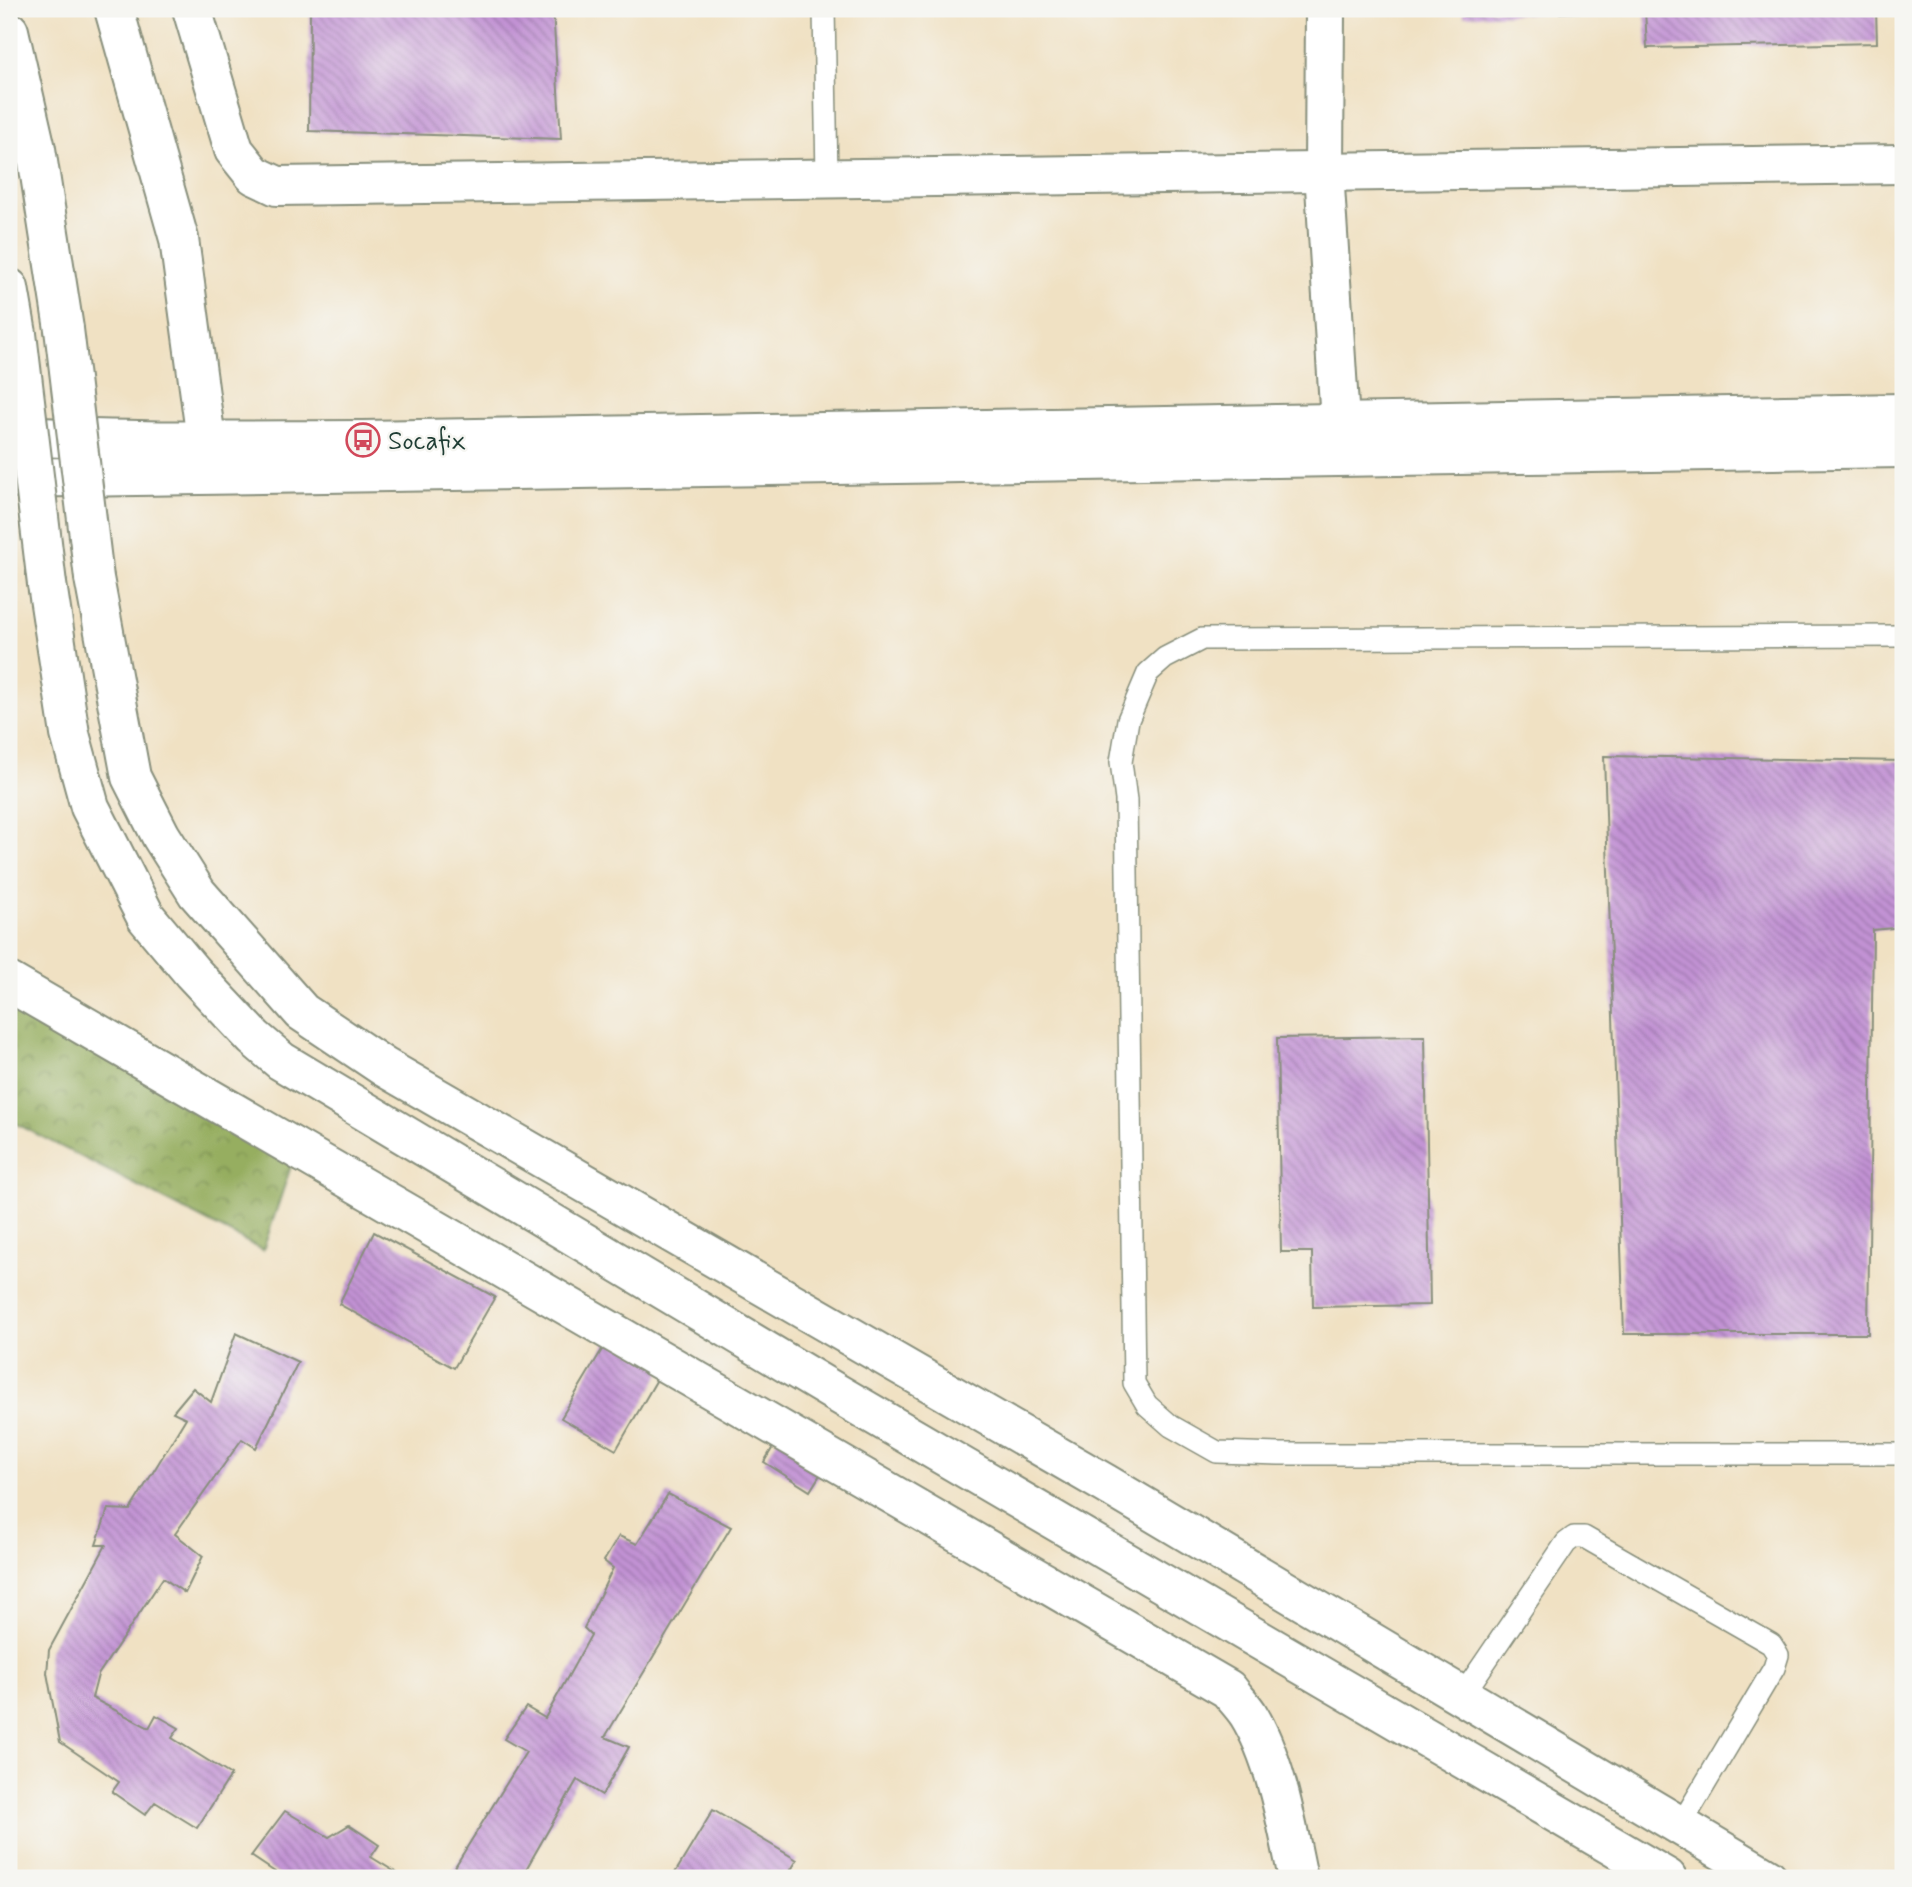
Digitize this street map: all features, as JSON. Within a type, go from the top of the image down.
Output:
[{"type":"street","points":[[114,9],[179,239],[206,440]]},
{"type":"street","points":[[192,9],[234,150],[254,175],[277,186],[1903,164]]},
{"type":"street","points":[[1325,9],[1324,171],[1340,422]]},
{"type":"street","points":[[9,31],[36,149],[64,329],[94,578],[131,777],[161,836],[197,893],[302,1012],[384,1067],[1106,1484],[1768,1878]]},
{"type":"street","points":[[9,288],[47,584],[70,734],[90,807],[146,917],[254,1038],[281,1061],[821,1384],[1667,1878]]},
{"type":"street","points":[[9,435],[206,440],[377,439],[1903,413]]},
{"type":"street","points":[[9,478],[1903,448]]},
{"type":"street","points":[[9,982],[1228,1689],[1248,1714],[1270,1763],[1298,1878]]},
{"type":"lane","points":[[824,9],[827,178]]},
{"type":"lane","points":[[1903,636],[1202,639],[1165,658],[1148,673],[1128,720],[1121,762],[1126,800],[1134,1383],[1147,1405],[1171,1426],[1217,1452],[1903,1454]]},
{"type":"lane","points":[[1462,1696],[1566,1543],[1574,1537],[1584,1537],[1771,1644],[1778,1655],[1774,1668],[1680,1826]]},
{"type":"green space","points":[[9,996],[293,1160],[263,1250],[9,1120]]},
{"type":"building","points":[[310,9],[553,9],[561,139],[309,131]]},
{"type":"building","points":[[1463,9],[1609,9],[1609,11],[1464,16]]},
{"type":"building","points":[[1645,9],[1876,9],[1877,43],[1647,48]]},
{"type":"building","points":[[1604,756],[1903,761],[1903,927],[1873,930],[1868,1334],[1624,1334]]},
{"type":"building","points":[[1425,1036],[1430,1305],[1313,1307],[1312,1252],[1281,1252],[1277,1038]]},
{"type":"building","points":[[374,1232],[495,1297],[454,1368],[339,1304]]},
{"type":"building","points":[[236,1333],[298,1362],[256,1448],[242,1439],[175,1534],[203,1556],[185,1593],[163,1578],[98,1675],[92,1698],[149,1728],[156,1715],[179,1728],[172,1738],[231,1775],[197,1828],[155,1802],[145,1815],[112,1792],[119,1782],[60,1742],[47,1673],[49,1650],[106,1545],[96,1545],[108,1509],[130,1510],[186,1418],[173,1412],[193,1388],[211,1402]]},
{"type":"building","points":[[609,1338],[663,1369],[616,1450],[561,1418]]},
{"type":"building","points":[[782,1432],[829,1460],[810,1491],[764,1462]]},
{"type":"building","points":[[668,1494],[731,1527],[605,1737],[629,1747],[602,1795],[577,1780],[521,1878],[448,1878],[526,1752],[504,1739],[526,1707],[545,1718],[591,1635],[584,1628],[613,1568],[604,1561],[619,1536],[637,1544]]},
{"type":"building","points":[[713,1810],[797,1860],[786,1878],[672,1878]]},
{"type":"building","points":[[285,1811],[329,1837],[349,1825],[379,1845],[371,1857],[405,1878],[284,1878],[251,1856]]},
{"type":"place","name":"Socafix","points":[[363,440]]}]
